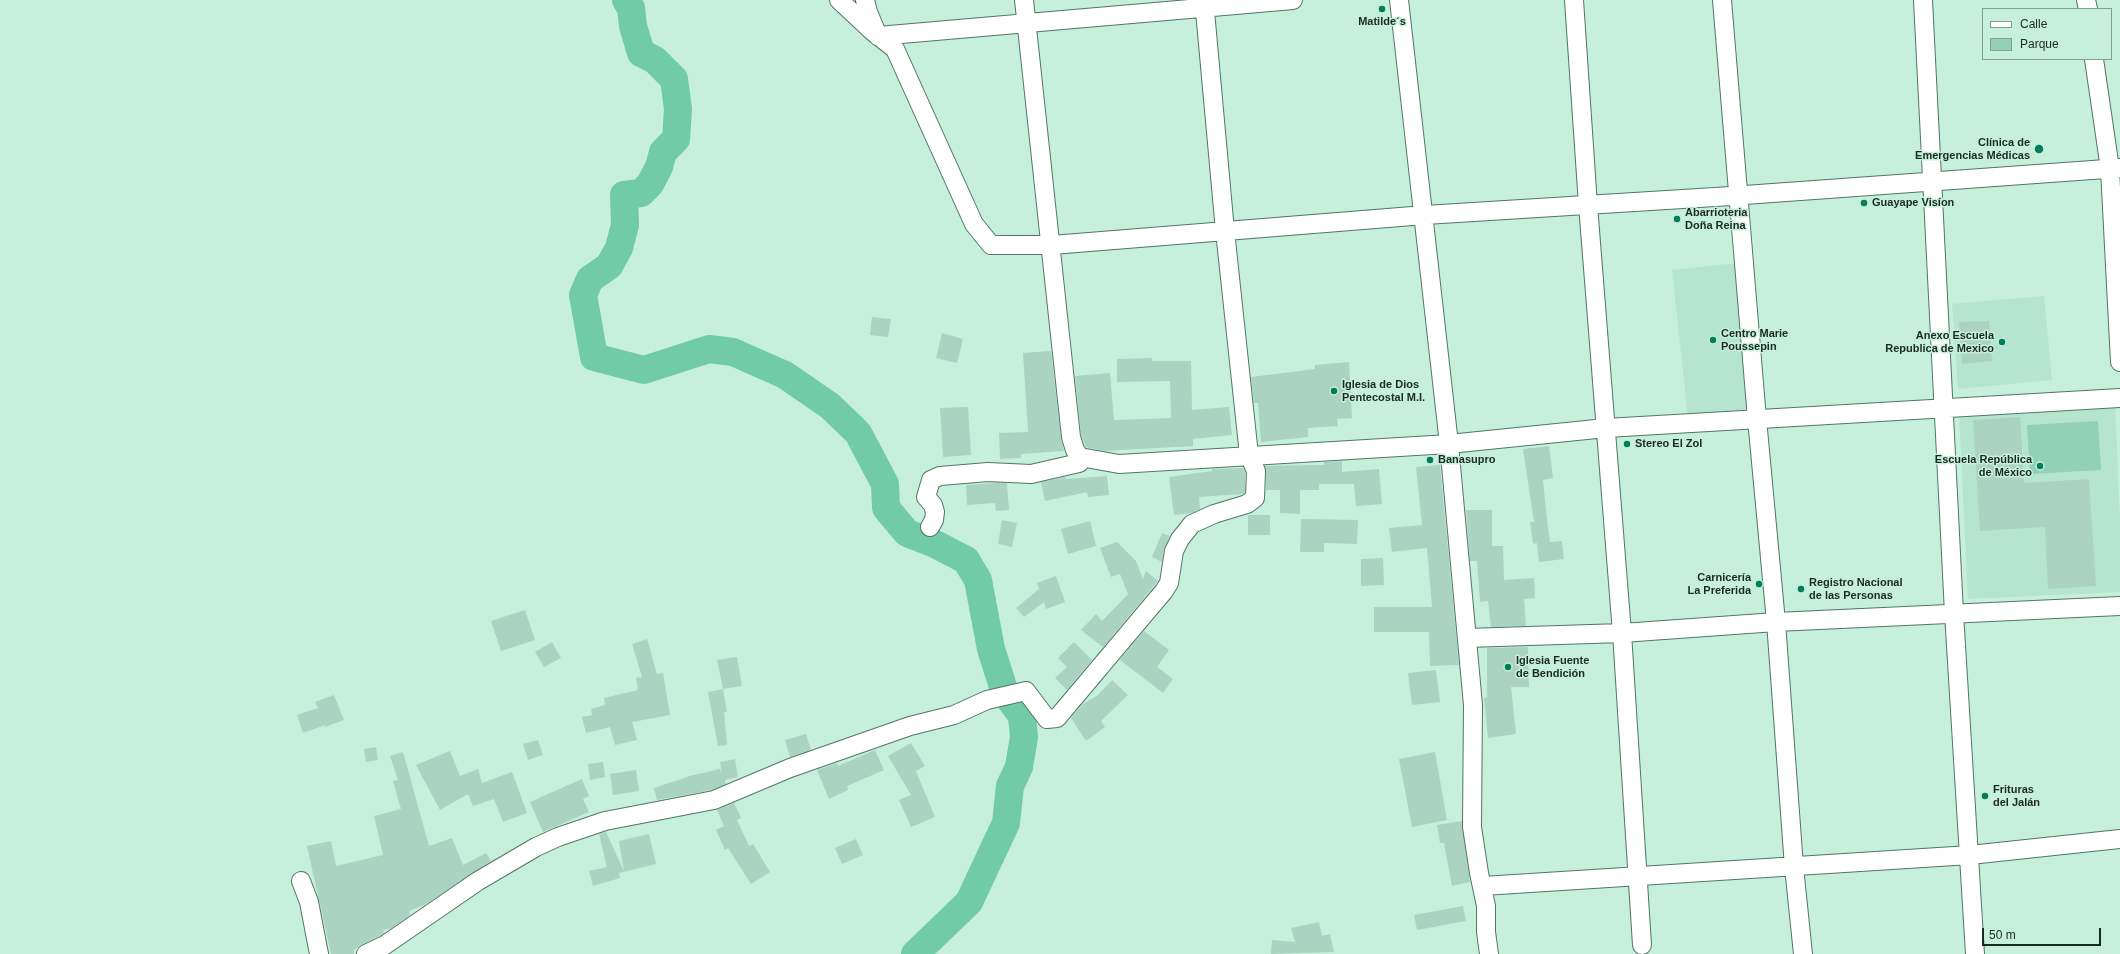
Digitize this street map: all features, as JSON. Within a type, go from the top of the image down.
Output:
[{"type":"street","points":[[839,0],[878,36],[895,48],[974,224],[991,245],[1050,245],[1424,215],[1738,196],[2115,168]]},
{"type":"street","points":[[865,0],[868,12],[878,36]]},
{"type":"street","points":[[1024,0],[1071,437],[1075,450],[1080,457],[1119,464],[1449,444],[1606,428],[1944,407],[2120,398]]},
{"type":"street","points":[[878,36],[1027,24],[1204,5],[1292,0]]},
{"type":"street","points":[[1399,0],[1449,444],[1473,705],[1472,827],[1486,906],[1486,932],[1489,954]]},
{"type":"street","points":[[1574,0],[1588,205],[1622,633],[1639,876],[1642,945]]},
{"type":"street","points":[[1722,0],[1756,419],[1776,622],[1794,868],[1804,954]]},
{"type":"street","points":[[1923,0],[1954,613],[1975,954]]},
{"type":"street","points":[[366,954],[385,945],[478,881],[536,847],[558,837],[605,821],[714,800],[790,768],[910,726],[954,715],[987,700],[1026,691],[1047,719],[1057,718],[1164,591],[1168,583],[1174,551],[1180,539],[1192,524],[1214,514],[1247,504],[1255,498],[1256,471],[1249,455],[1225,231],[1204,5]]},
{"type":"street","points":[[2094,60],[2115,168],[2120,362]]},
{"type":"street","points":[[930,527],[934,520],[935,512],[933,505],[926,497],[931,480],[940,476],[988,472],[1031,474],[1079,463],[1080,457]]},
{"type":"street","points":[[1467,638],[1622,633],[1776,622],[2120,606]]},
{"type":"street","points":[[1483,886],[1794,868],[1850,861],[1970,855],[2120,839]]},
{"type":"street","points":[[301,881],[309,902],[319,954]]},
{"type":"shaded area","name":"Centro Marie Poussepin","points":[[1738,263],[1754,410],[1688,417],[1672,270]]},
{"type":"shaded area","name":"Anexo Escuela Republica de Mexico","points":[[2044,296],[2052,380],[1958,389],[1952,304]]},
{"type":"shaded area","name":"Escuela República de México","points":[[2115,405],[2120,519],[2120,592],[1968,599],[1959,413]]},
{"type":"green space","points":[[2098,421],[2101,470],[2030,474],[2027,425]]},
{"type":"building","points":[[872,317],[891,319],[888,337],[870,335]]},
{"type":"building","points":[[1989,321],[1992,361],[1962,364],[1959,322]]},
{"type":"building","points":[[942,333],[963,339],[957,363],[936,358]]},
{"type":"building","points":[[1051,351],[1061,438],[1064,451],[1021,454],[1021,458],[1000,459],[999,433],[1028,432],[1023,353]]},
{"type":"building","points":[[1152,358],[1152,361],[1191,361],[1192,410],[1229,407],[1232,435],[1193,439],[1193,446],[1104,451],[1086,447],[1081,435],[1075,376],[1110,373],[1114,420],[1171,418],[1170,381],[1117,382],[1117,359]]},
{"type":"building","points":[[1349,362],[1352,418],[1337,419],[1338,426],[1308,428],[1308,437],[1261,442],[1258,403],[1254,403],[1251,377],[1315,369],[1315,365]]},
{"type":"building","points":[[968,407],[971,455],[943,457],[940,408]]},
{"type":"building","points":[[2020,417],[2024,483],[2089,479],[2096,586],[2048,589],[2045,527],[1980,531],[1973,420]]},
{"type":"building","points":[[1549,446],[1553,478],[1543,480],[1547,520],[1550,542],[1562,541],[1564,559],[1539,562],[1537,543],[1533,544],[1530,522],[1534,522],[1523,449]]},
{"type":"building","points":[[1342,461],[1342,472],[1379,469],[1382,504],[1356,506],[1354,484],[1319,484],[1319,490],[1300,490],[1300,514],[1280,513],[1280,490],[1266,490],[1265,466],[1324,465],[1324,462]]},
{"type":"building","points":[[1440,465],[1459,665],[1430,666],[1429,632],[1374,632],[1374,607],[1432,607],[1427,548],[1392,552],[1389,528],[1422,525],[1416,467]]},
{"type":"building","points":[[1243,468],[1245,473],[1245,493],[1199,497],[1200,509],[1192,513],[1174,515],[1169,477],[1212,471],[1212,469]]},
{"type":"building","points":[[1107,476],[1109,495],[1088,497],[1087,492],[1045,501],[1041,482],[1066,477],[1066,479]]},
{"type":"building","points":[[1007,483],[1009,510],[996,511],[995,503],[967,505],[966,485]]},
{"type":"building","points":[[1466,510],[1492,510],[1492,546],[1503,546],[1504,580],[1534,578],[1535,598],[1524,599],[1526,626],[1491,627],[1488,601],[1480,602],[1477,561],[1470,561]]},
{"type":"building","points":[[1248,515],[1270,515],[1270,535],[1248,535]]},
{"type":"building","points":[[1301,519],[1358,520],[1357,544],[1324,543],[1324,552],[1300,552]]},
{"type":"building","points":[[1002,520],[1017,523],[1012,547],[998,544]]},
{"type":"building","points":[[1090,521],[1096,546],[1068,554],[1061,529]]},
{"type":"building","points":[[1162,533],[1170,536],[1164,549],[1162,562],[1152,557]]},
{"type":"building","points":[[1117,542],[1136,561],[1143,579],[1146,571],[1158,581],[1103,647],[1081,630],[1096,614],[1102,621],[1128,594],[1120,574],[1111,577],[1100,548]]},
{"type":"building","points":[[1383,558],[1384,585],[1361,586],[1361,559]]},
{"type":"building","points":[[1056,576],[1065,602],[1046,609],[1044,602],[1024,617],[1016,608],[1039,589],[1037,583]]},
{"type":"building","points":[[525,610],[535,640],[501,651],[491,621]]},
{"type":"building","points":[[1144,631],[1169,650],[1157,667],[1173,679],[1163,693],[1120,660]]},
{"type":"building","points":[[647,639],[657,674],[663,673],[670,715],[632,722],[637,740],[615,745],[610,727],[586,733],[582,717],[592,715],[591,709],[605,705],[604,698],[638,690],[636,678],[642,677],[632,644]]},
{"type":"building","points":[[552,642],[561,658],[544,667],[535,652]]},
{"type":"building","points":[[1074,642],[1092,660],[1067,690],[1055,678],[1067,667],[1058,658]]},
{"type":"building","points":[[1528,647],[1529,687],[1511,687],[1516,734],[1488,738],[1484,698],[1487,697],[1487,648]]},
{"type":"building","points":[[737,657],[742,686],[723,689],[717,660]]},
{"type":"building","points":[[1436,670],[1440,702],[1412,705],[1408,673]]},
{"type":"building","points":[[1112,680],[1128,695],[1101,721],[1105,727],[1086,741],[1071,718],[1083,704],[1098,695]]},
{"type":"building","points":[[723,689],[727,712],[724,712],[727,745],[718,746],[708,692]]},
{"type":"building","points":[[334,695],[344,720],[303,733],[297,715],[318,708],[315,702]]},
{"type":"building","points":[[806,734],[811,750],[790,757],[785,740]]},
{"type":"building","points":[[538,740],[543,755],[528,760],[523,744]]},
{"type":"building","points":[[911,743],[925,766],[916,771],[935,817],[911,827],[899,800],[911,795],[888,756]]},
{"type":"building","points":[[376,747],[378,760],[366,762],[364,749]]},
{"type":"building","points":[[875,750],[884,770],[847,786],[848,790],[829,799],[817,770],[837,763],[838,766]]},
{"type":"building","points":[[450,751],[460,776],[478,769],[482,783],[512,772],[527,813],[503,822],[494,799],[473,806],[468,794],[440,810],[416,765]]},
{"type":"building","points":[[403,752],[429,846],[452,838],[463,865],[486,853],[491,861],[426,904],[409,911],[410,915],[392,928],[383,930],[384,933],[380,936],[361,945],[354,950],[354,954],[331,954],[307,846],[331,841],[336,866],[383,855],[374,816],[401,809],[393,781],[398,780],[390,756]]},
{"type":"building","points":[[1435,752],[1447,820],[1412,827],[1399,759]]},
{"type":"building","points":[[735,759],[738,777],[725,780],[726,784],[711,790],[657,800],[654,788],[690,776],[720,769],[722,774],[720,762]]},
{"type":"building","points":[[603,762],[605,777],[590,780],[588,764]]},
{"type":"building","points":[[636,770],[639,791],[613,795],[610,774]]},
{"type":"building","points":[[582,779],[589,796],[583,799],[589,812],[543,832],[530,802]]},
{"type":"building","points":[[734,803],[741,818],[737,820],[749,846],[753,844],[770,872],[751,884],[728,848],[725,850],[716,830],[724,826],[717,810]]},
{"type":"building","points":[[1462,821],[1470,882],[1452,886],[1444,843],[1440,843],[1437,825]]},
{"type":"building","points":[[606,832],[624,871],[619,841],[649,834],[656,864],[619,873],[620,878],[593,886],[589,871],[607,867],[599,834]]},
{"type":"building","points":[[856,839],[863,855],[842,864],[835,848]]},
{"type":"building","points":[[1463,906],[1466,921],[1417,930],[1414,915]]},
{"type":"building","points":[[1319,922],[1322,936],[1330,934],[1334,952],[1271,954],[1272,940],[1295,942],[1291,928]]},
{"type":"waterway","points":[[626,0],[631,8],[633,26],[641,53],[655,60],[674,79],[678,109],[676,139],[663,152],[659,167],[650,184],[641,193],[624,195],[625,225],[619,248],[609,266],[590,279],[583,295],[594,357],[644,370],[709,349],[733,352],[785,375],[830,406],[858,433],[885,484],[886,508],[907,533],[935,544],[966,560],[978,580],[991,649],[1005,693],[1022,716],[1024,737],[1019,767],[1010,786],[1006,823],[969,902],[915,954]]},
{"type":"place","name":"Matilde´s","points":[[1382,9]]},
{"type":"place","name":"Clínica de Emergencias Médicas","points":[[2039,149]]},
{"type":"place","name":"Guayape Visíon","points":[[1864,203]]},
{"type":"place","name":"Abarrioteria Doña Reina","points":[[1677,219]]},
{"type":"place","name":"Centro Marie Poussepin","points":[[1713,340]]},
{"type":"place","name":"Anexo Escuela Republica de Mexico","points":[[2002,342]]},
{"type":"place","name":"Iglesia de Dios Pentecostal M.I.","points":[[1334,391]]},
{"type":"place","name":"Stereo El Zol","points":[[1627,444]]},
{"type":"place","name":"Banasupro","points":[[1430,460]]},
{"type":"place","name":"Escuela República de México","points":[[2040,466]]},
{"type":"place","name":"Carnicería La Preferida","points":[[1759,584]]},
{"type":"place","name":"Registro Nacional de las Personas","points":[[1801,589]]},
{"type":"place","name":"Iglesia Fuente de Bendición","points":[[1508,667]]},
{"type":"place","name":"Frituras del Jalán","points":[[1985,796]]}]
